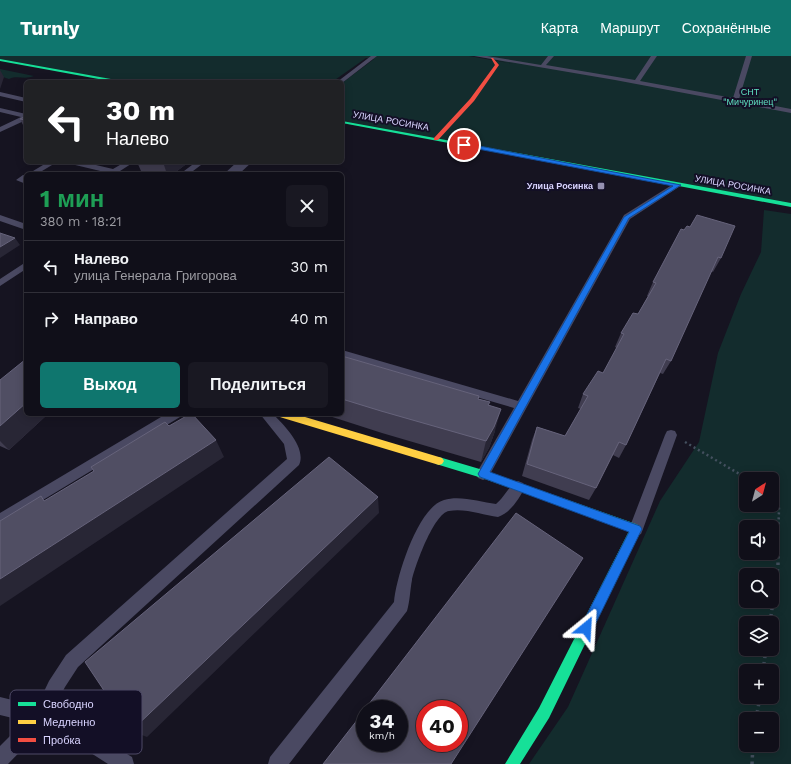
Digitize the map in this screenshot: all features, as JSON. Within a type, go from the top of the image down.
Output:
[{"type":"main road","points":[[436,139],[472,100],[498,65],[492,59]]},
{"type":"main road","points":[[0,60],[98,80]]},
{"type":"main road","name":"УЛИЦА РОСИНКА","points":[[344,122],[791,205]]},
{"type":"main road","points":[[290,416],[483,474],[636,529],[544,714],[512,764]]},
{"type":"street","points":[[234,172],[243,164]]},
{"type":"lane","points":[[343,80],[374,56]]},
{"type":"lane","points":[[477,56],[542,66],[791,111]]},
{"type":"lane","points":[[542,66],[551,56]]},
{"type":"lane","points":[[636,83],[654,56]]},
{"type":"lane","points":[[736,100],[749,56]]},
{"type":"lane","points":[[0,94],[24,100]]},
{"type":"lane","points":[[0,110],[24,116]]},
{"type":"lane","points":[[0,130],[24,118]]},
{"type":"lane","points":[[36,172],[50,164]]},
{"type":"lane","points":[[82,164],[114,172]]},
{"type":"lane","points":[[119,172],[128,164]]},
{"type":"lane","points":[[187,172],[198,164]]},
{"type":"lane","points":[[483,474],[627,217],[678,185]]},
{"type":"lane","points":[[0,218],[24,226]]},
{"type":"lane","points":[[0,283],[24,266]]},
{"type":"lane","points":[[344,355],[521,406]]},
{"type":"lane","points":[[0,520],[173,416]]},
{"type":"lane","points":[[52,690],[57,681],[72,661],[294,461],[294,452],[291,443],[268,416]]},
{"type":"lane","points":[[636,529],[671,435]]},
{"type":"lane","points":[[277,764],[401,605],[406,576],[418,545],[437,509],[452,504],[498,511],[508,503],[518,487]]},
{"type":"lane","points":[[0,706],[10,708]]},
{"type":"lane","points":[[0,759],[10,749]]},
{"type":"lane","points":[[109,754],[125,764]]},
{"type":"path","points":[[671,435],[739,474]]},
{"type":"path","points":[[771,616],[778,566],[779,512]]},
{"type":"path","points":[[752,764],[753,752]]},
{"type":"green space","name":"СНТ \"Мичуринец\"","points":[[0,56],[469,56],[514,64],[477,56],[791,56],[791,203],[344,123],[344,82],[374,59],[366,58],[335,80],[115,80],[0,59]]},
{"type":"green space","points":[[0,69],[34,76],[27,78],[15,77],[9,79],[0,76]]},
{"type":"green space","points":[[764,210],[791,214],[791,764],[529,764],[568,707],[660,501],[699,442],[718,353],[741,294],[761,252]]},
{"type":"building","points":[[697,215],[735,226],[721,258],[718,257],[671,361],[666,359],[626,445],[619,442],[596,488],[527,464],[537,427],[565,436],[588,396],[583,394],[598,371],[603,373],[624,334],[621,333],[633,313],[638,314],[656,283],[653,282],[681,229],[684,230],[687,226],[690,227]]},
{"type":"building","points":[[0,233],[15,238],[0,247]]},
{"type":"building","points":[[344,357],[479,396],[478,399],[490,402],[488,405],[501,409],[494,427],[486,441],[344,400]]},
{"type":"building","points":[[24,361],[24,405],[0,426],[0,380]]},
{"type":"building","points":[[186,416],[194,416],[216,440],[0,579],[0,521],[41,496],[44,501],[94,471],[91,467],[165,422],[169,426]]},
{"type":"building","points":[[329,457],[378,497],[142,721],[142,690],[104,690],[85,662]]},
{"type":"building","points":[[516,513],[583,558],[468,737],[468,700],[416,700],[416,752],[459,752],[451,764],[323,764],[356,722],[356,752],[408,752],[408,700],[372,700]]},
{"type":"traffic: fast","points":[[0,60],[111,80]]},
{"type":"traffic: fast","points":[[344,122],[791,205]]},
{"type":"traffic: fast","points":[[439,461],[483,474],[636,529],[544,713],[512,764]]},
{"type":"traffic: slow","points":[[290,416],[439,461]]},
{"type":"traffic: jam","points":[[436,139],[472,100],[497,65],[492,59]]},
{"type":"place","name":"Улица Росинка","points":[[601,186]]},
{"type":"route","points":[[464,145],[678,185],[627,217],[483,474],[636,529],[586,628]]}]
